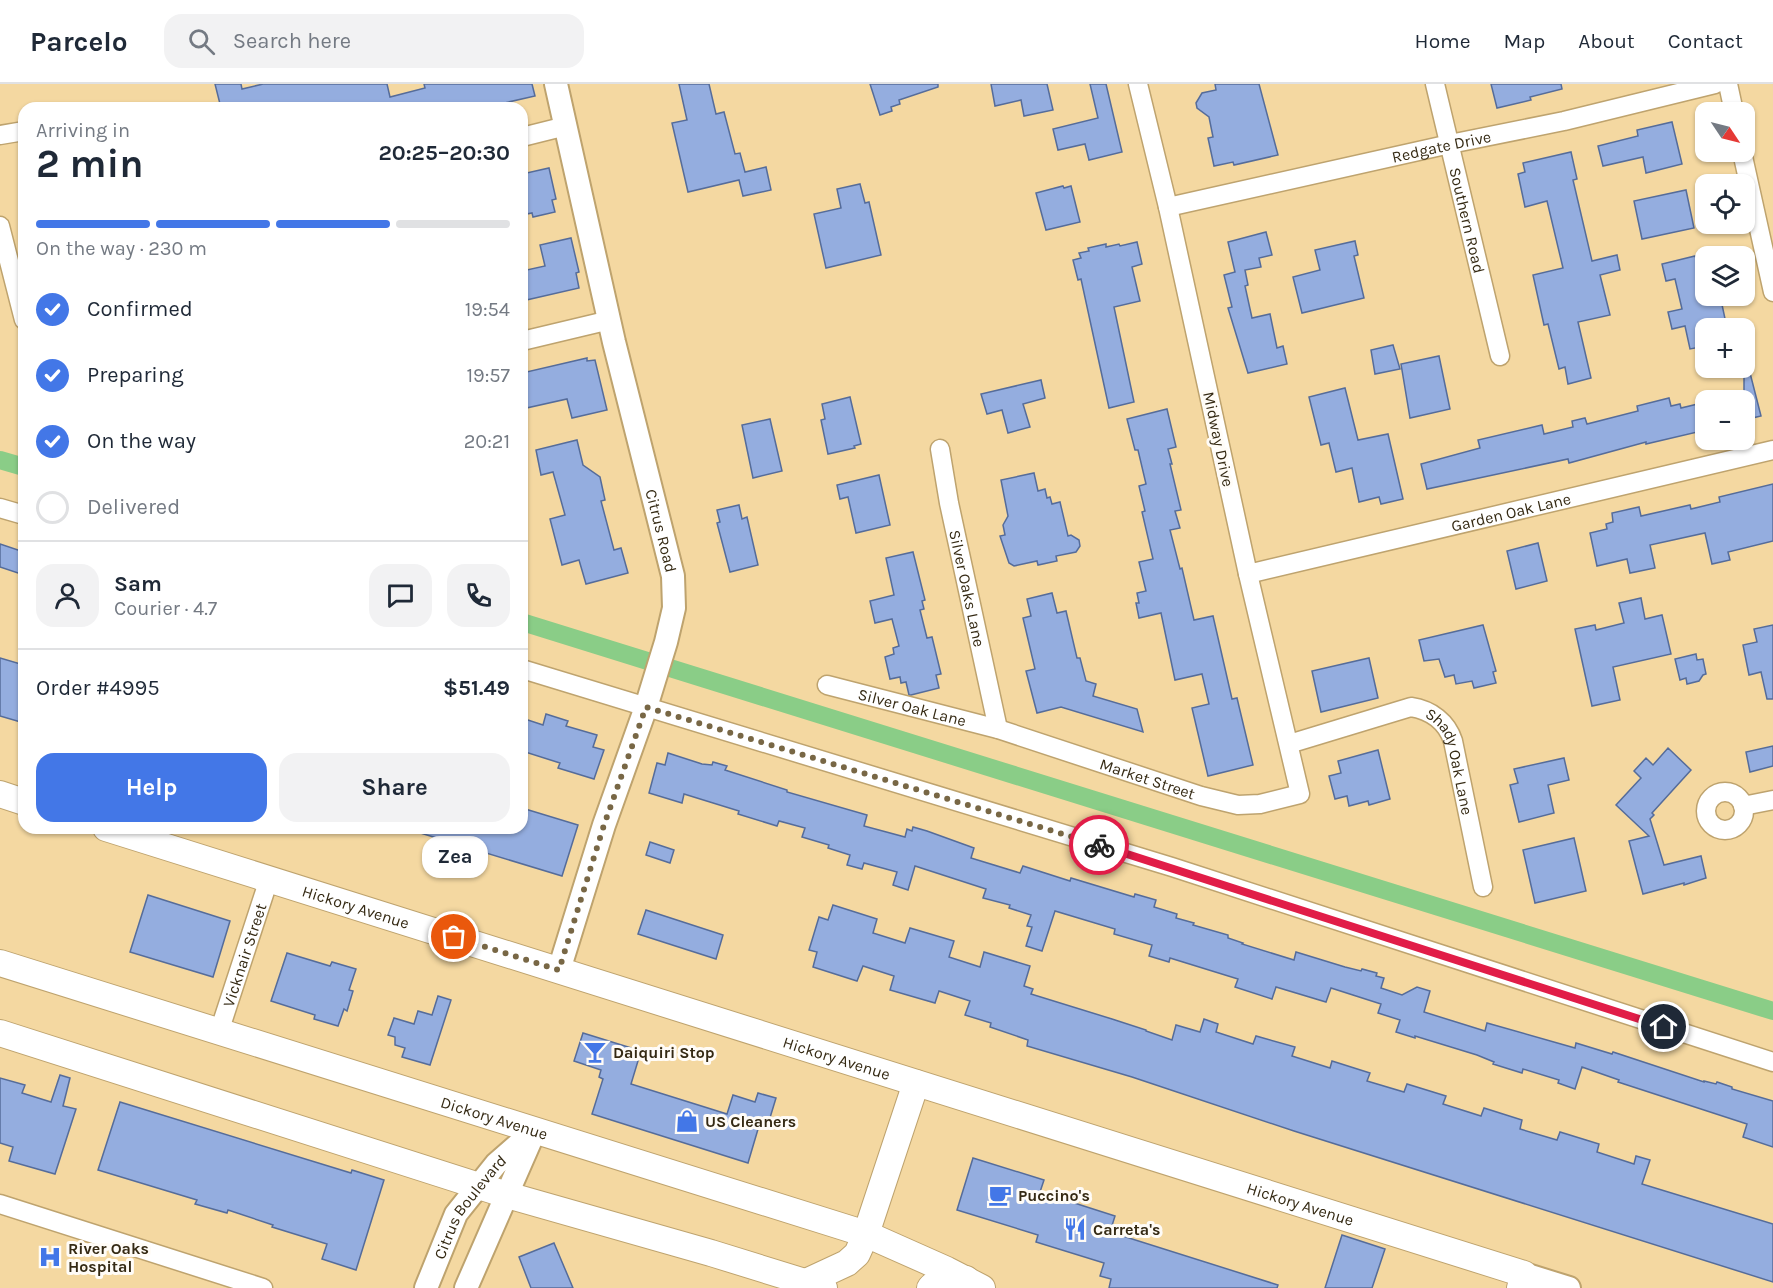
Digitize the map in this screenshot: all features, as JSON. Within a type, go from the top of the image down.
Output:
[{"type":"main road","points":[[0,794],[18,800]]},
{"type":"main road","name":"Hickory Avenue","points":[[125,834],[916,1083],[1522,1281]]},
{"type":"main road","name":"Dickory Avenue","points":[[0,963],[866,1234],[974,1284]]},
{"type":"main road","points":[[0,1033],[507,1195],[815,1285],[857,1254],[866,1234],[916,1083]]},
{"type":"main road","points":[[930,1288],[934,1282],[948,1279],[974,1284]]},
{"type":"street","name":"Citrus Road","points":[[556,84],[610,320],[673,576],[674,608],[647,702],[604,825],[559,970]]},
{"type":"street","name":"Midway Drive","points":[[1138,84],[1168,207],[1248,574],[1300,794]]},
{"type":"street","name":"Southern Road","points":[[1435,84],[1500,356]]},
{"type":"street","name":"Redgate Drive","points":[[1168,207],[1564,121],[1715,84]]},
{"type":"street","points":[[1728,84],[1732,102]]},
{"type":"street","points":[[528,136],[566,126]]},
{"type":"street","points":[[0,135],[18,132]]},
{"type":"street","points":[[1744,162],[1773,292]]},
{"type":"street","points":[[0,226],[18,296]]},
{"type":"street","points":[[528,340],[610,320]]},
{"type":"street","name":"Silver Oaks Lane","points":[[940,449],[949,502],[998,729]]},
{"type":"street","name":"Garden Oak Lane","points":[[1248,574],[1773,450]]},
{"type":"street","points":[[0,508],[18,513]]},
{"type":"street","points":[[528,671],[647,702],[1160,864],[1773,1062]]},
{"type":"street","name":"Silver Oak Lane","points":[[827,685],[998,729]]},
{"type":"street","name":"Shady Oak Lane","points":[[1289,744],[1411,707],[1420,708],[1440,720],[1449,728],[1453,741],[1483,887]]},
{"type":"street","name":"Market Street","points":[[998,729],[1201,796],[1238,805],[1260,804],[1300,794]]},
{"type":"street","points":[[1743,806],[1773,800]]},
{"type":"street","name":"Vicknair Street","points":[[219,1032],[269,879]]},
{"type":"street","name":"Citrus Boulevard","points":[[426,1288],[456,1214],[496,1164],[535,1130]]},
{"type":"street","name":"Citrus Boulevard","points":[[466,1288],[535,1130]]},
{"type":"street","points":[[0,1204],[263,1288]]},
{"type":"street","name":"Hickory Avenue","points":[[1522,1281],[1569,1288]]},
{"type":"building","points":[[215,84],[241,84],[242,89],[263,84],[387,84],[390,97],[425,88],[424,84],[532,84],[535,96],[508,102],[220,102]]},
{"type":"building","points":[[679,84],[709,84],[716,114],[724,112],[735,154],[740,153],[745,172],[766,167],[771,190],[743,196],[739,180],[688,192],[672,123],[687,120]]},
{"type":"building","points":[[870,84],[938,84],[938,87],[899,100],[900,104],[891,107],[892,111],[880,115]]},
{"type":"building","points":[[991,84],[1047,84],[1053,110],[1024,116],[1021,100],[995,106]]},
{"type":"building","points":[[1090,84],[1106,84],[1122,152],[1089,160],[1085,144],[1058,150],[1053,129],[1098,118]]},
{"type":"building","points":[[1215,84],[1259,84],[1278,155],[1234,165],[1233,162],[1214,166],[1208,138],[1213,137],[1209,117],[1197,108],[1196,103],[1202,93],[1216,90]]},
{"type":"building","points":[[1491,84],[1561,84],[1562,89],[1530,97],[1531,100],[1497,108]]},
{"type":"building","points":[[1672,122],[1682,164],[1646,173],[1643,157],[1603,166],[1598,146],[1638,136],[1637,130]]},
{"type":"building","points":[[1571,152],[1577,179],[1573,180],[1592,261],[1617,255],[1620,270],[1600,275],[1610,315],[1578,322],[1591,378],[1568,384],[1565,367],[1559,369],[1548,324],[1544,325],[1533,275],[1563,268],[1547,201],[1525,207],[1518,174],[1525,172],[1523,163]]},
{"type":"building","points":[[549,168],[556,199],[552,200],[555,212],[533,217],[532,213],[528,214],[528,173]]},
{"type":"building","points":[[860,184],[865,203],[869,202],[881,255],[826,268],[814,214],[841,208],[837,189]]},
{"type":"building","points":[[1063,186],[1064,188],[1071,186],[1080,222],[1046,230],[1036,193]]},
{"type":"building","points":[[1686,190],[1694,228],[1642,239],[1634,201]]},
{"type":"building","points":[[1266,232],[1272,255],[1259,258],[1261,267],[1245,270],[1248,285],[1245,286],[1252,318],[1270,314],[1277,348],[1283,346],[1287,364],[1248,373],[1228,308],[1232,307],[1224,275],[1235,272],[1228,242]]},
{"type":"building","points":[[571,238],[579,272],[576,273],[579,288],[528,300],[528,270],[545,266],[540,245]]},
{"type":"building","points":[[1355,241],[1358,255],[1354,256],[1364,298],[1302,313],[1293,277],[1320,270],[1315,250]]},
{"type":"building","points":[[1137,242],[1142,264],[1132,267],[1140,301],[1114,307],[1134,402],[1109,408],[1081,279],[1078,280],[1073,260],[1081,258],[1079,253],[1089,251],[1088,248],[1106,244],[1106,247],[1119,244],[1120,246]]},
{"type":"building","points":[[1695,256],[1695,306],[1722,306],[1725,318],[1695,318],[1695,348],[1690,349],[1685,326],[1672,329],[1668,312],[1682,309],[1675,279],[1666,281],[1662,264]]},
{"type":"building","points":[[1393,345],[1400,369],[1375,374],[1371,350]]},
{"type":"building","points":[[1439,356],[1450,409],[1410,418],[1401,364]]},
{"type":"building","points":[[587,358],[587,361],[595,360],[607,410],[572,418],[567,399],[528,408],[528,372]]},
{"type":"building","points":[[1744,378],[1751,378],[1754,390],[1744,390]]},
{"type":"building","points":[[1041,380],[1045,398],[1023,404],[1030,427],[1008,433],[1002,410],[987,414],[981,394]]},
{"type":"building","points":[[1345,388],[1358,440],[1388,434],[1403,499],[1381,504],[1379,497],[1359,502],[1352,468],[1336,472],[1329,443],[1321,445],[1309,397]]},
{"type":"building","points":[[1755,392],[1761,416],[1755,417]]},
{"type":"building","points":[[850,397],[861,444],[854,446],[855,448],[828,454],[821,420],[825,419],[822,404]]},
{"type":"building","points":[[1669,398],[1671,406],[1680,404],[1681,408],[1695,405],[1695,433],[1646,444],[1646,442],[1569,463],[1568,459],[1427,489],[1421,464],[1480,448],[1478,440],[1542,425],[1544,434],[1573,427],[1572,421],[1585,418],[1587,424],[1638,411],[1637,406]]},
{"type":"building","points":[[1167,409],[1176,447],[1168,449],[1172,464],[1170,464],[1181,510],[1175,511],[1180,528],[1170,530],[1180,569],[1182,568],[1194,620],[1213,616],[1232,699],[1237,698],[1253,765],[1208,776],[1192,708],[1209,704],[1202,674],[1175,680],[1161,613],[1139,618],[1136,603],[1139,603],[1137,593],[1146,591],[1139,562],[1153,559],[1142,512],[1145,511],[1139,486],[1146,484],[1138,450],[1135,450],[1127,419]]},
{"type":"building","points":[[770,419],[782,471],[753,478],[742,425]]},
{"type":"building","points":[[577,440],[583,465],[600,477],[605,500],[601,501],[614,550],[621,548],[628,573],[586,584],[579,560],[562,565],[550,519],[565,515],[553,472],[541,475],[536,450]]},
{"type":"building","points":[[1034,473],[1038,491],[1045,489],[1047,498],[1050,497],[1052,504],[1060,502],[1068,536],[1071,535],[1079,540],[1080,546],[1076,552],[1056,556],[1057,561],[1038,565],[1037,561],[1014,566],[1009,563],[1000,536],[1005,535],[1003,525],[1008,516],[1001,480]]},
{"type":"building","points":[[879,475],[890,525],[856,533],[848,497],[840,499],[837,485]]},
{"type":"building","points":[[1773,484],[1773,541],[1728,552],[1730,560],[1712,564],[1705,533],[1650,545],[1655,568],[1630,573],[1627,559],[1597,566],[1590,533],[1607,529],[1606,524],[1613,522],[1612,513],[1639,507],[1641,516],[1690,505],[1691,509],[1720,502],[1719,497]]},
{"type":"building","points":[[739,505],[742,519],[747,517],[758,565],[730,572],[717,523],[720,522],[717,510]]},
{"type":"building","points":[[1538,543],[1547,581],[1516,589],[1507,551]]},
{"type":"building","points":[[0,544],[18,550],[18,573],[0,567]]},
{"type":"building","points":[[913,552],[925,600],[922,601],[924,609],[920,610],[927,638],[932,637],[941,674],[936,675],[939,688],[909,695],[906,682],[901,683],[900,677],[890,679],[885,657],[894,654],[893,648],[899,646],[892,619],[875,623],[870,601],[894,595],[886,558]]},
{"type":"building","points":[[1052,593],[1057,613],[1066,611],[1077,658],[1080,658],[1086,681],[1096,684],[1093,696],[1137,709],[1143,732],[1061,707],[1037,713],[1026,671],[1035,669],[1023,618],[1031,616],[1027,599]]},
{"type":"building","points":[[1641,598],[1645,619],[1662,615],[1671,654],[1613,667],[1620,700],[1592,706],[1575,629],[1595,625],[1596,630],[1624,623],[1619,603]]},
{"type":"building","points":[[1483,625],[1496,671],[1493,672],[1496,683],[1474,688],[1472,681],[1456,684],[1454,675],[1445,677],[1439,659],[1424,661],[1419,640]]},
{"type":"building","points":[[1773,625],[1773,699],[1767,699],[1761,672],[1749,675],[1743,645],[1757,642],[1754,629]]},
{"type":"building","points":[[1696,654],[1697,660],[1703,659],[1706,674],[1699,681],[1687,684],[1686,678],[1680,680],[1675,659]]},
{"type":"building","points":[[0,658],[18,663],[18,721],[0,716]]},
{"type":"building","points":[[1369,658],[1378,698],[1321,712],[1312,671]]},
{"type":"building","points":[[546,714],[568,721],[566,726],[597,735],[593,747],[604,750],[594,779],[558,768],[560,763],[528,753],[528,720],[543,725]]},
{"type":"building","points":[[1773,746],[1773,766],[1750,772],[1746,752]]},
{"type":"building","points":[[1668,748],[1691,770],[1652,813],[1654,815],[1650,819],[1664,865],[1701,856],[1706,878],[1643,894],[1629,841],[1649,836],[1616,805],[1641,778],[1634,771],[1646,758],[1653,765]]},
{"type":"building","points":[[1378,750],[1390,799],[1369,805],[1368,801],[1349,806],[1347,796],[1335,799],[1329,776],[1341,773],[1338,761]]},
{"type":"building","points":[[668,753],[702,764],[712,765],[713,762],[727,766],[725,770],[787,790],[787,792],[867,815],[864,826],[905,837],[907,829],[912,831],[913,827],[927,831],[974,848],[971,858],[1020,873],[1023,866],[1070,881],[1071,878],[1134,897],[1135,894],[1156,900],[1154,907],[1177,914],[1176,918],[1194,923],[1193,925],[1228,935],[1228,938],[1242,944],[1294,960],[1296,952],[1345,967],[1377,973],[1376,976],[1384,978],[1381,988],[1402,995],[1417,987],[1430,991],[1424,1012],[1485,1031],[1487,1023],[1575,1048],[1576,1043],[1612,1054],[1613,1052],[1704,1082],[1716,1084],[1717,1082],[1732,1087],[1732,1089],[1773,1101],[1773,1147],[1743,1137],[1747,1124],[1618,1082],[1619,1080],[1582,1067],[1575,1089],[1558,1083],[1559,1080],[1523,1069],[1522,1073],[1493,1064],[1494,1062],[1477,1055],[1396,1032],[1400,1020],[1378,1013],[1381,1004],[1331,988],[1326,1002],[1276,987],[1272,999],[1235,987],[1238,979],[1170,958],[1169,962],[1149,956],[1152,945],[1114,934],[1115,929],[1055,911],[1042,951],[1026,946],[1032,927],[1027,926],[1031,915],[1009,908],[1010,905],[983,898],[986,889],[915,866],[908,890],[893,885],[897,872],[864,863],[862,869],[847,865],[850,855],[828,848],[829,845],[802,837],[805,828],[779,821],[777,826],[738,814],[739,811],[684,794],[682,803],[649,793],[657,763],[665,765]]},
{"type":"building","points":[[1564,758],[1569,780],[1548,785],[1554,813],[1519,822],[1510,785],[1518,783],[1514,769]]},
{"type":"building","points":[[528,810],[578,825],[562,876],[424,834],[528,834]]},
{"type":"building","points":[[1574,838],[1586,891],[1535,903],[1523,850]]},
{"type":"building","points":[[650,842],[674,850],[670,863],[646,855]]},
{"type":"building","points":[[148,895],[230,921],[213,977],[130,952]]},
{"type":"building","points":[[833,905],[877,919],[873,933],[905,943],[910,928],[954,941],[949,957],[980,967],[984,952],[1030,966],[1024,986],[1033,989],[1031,994],[1172,1040],[1176,1025],[1200,1032],[1204,1019],[1218,1024],[1216,1032],[1253,1044],[1256,1036],[1295,1047],[1292,1056],[1330,1068],[1332,1061],[1370,1073],[1367,1081],[1404,1092],[1407,1084],[1446,1096],[1443,1104],[1481,1116],[1484,1108],[1522,1120],[1520,1129],[1557,1140],[1560,1132],[1599,1144],[1597,1152],[1634,1164],[1636,1156],[1650,1160],[1642,1184],[1773,1224],[1773,1282],[1294,1131],[1132,1077],[1027,1046],[1028,1040],[990,1027],[991,1023],[965,1015],[970,1001],[939,991],[935,1003],[890,990],[894,976],[863,966],[857,981],[813,967],[817,952],[809,950],[819,917],[828,920]]},
{"type":"building","points":[[646,910],[723,935],[716,959],[638,934]]},
{"type":"building","points":[[287,953],[330,966],[332,962],[356,969],[349,990],[353,991],[347,1011],[344,1009],[338,1026],[314,1019],[315,1015],[271,1001]]},
{"type":"building","points":[[438,996],[451,1000],[430,1065],[402,1057],[405,1048],[395,1045],[395,1037],[388,1035],[394,1018],[414,1024],[418,1011],[432,1015]]},
{"type":"building","points":[[583,1033],[641,1051],[631,1084],[727,1114],[733,1095],[755,1102],[758,1093],[776,1098],[769,1121],[761,1119],[748,1163],[592,1114],[603,1079],[599,1077],[601,1070],[574,1061]]},
{"type":"building","points":[[60,1075],[70,1078],[63,1106],[76,1109],[55,1174],[9,1161],[13,1147],[0,1143],[0,1078],[25,1085],[22,1093],[51,1102]]},
{"type":"building","points":[[120,1102],[351,1173],[352,1170],[384,1180],[356,1270],[322,1259],[327,1244],[228,1210],[227,1213],[195,1204],[197,1200],[98,1170]]},
{"type":"building","points":[[973,1158],[1044,1180],[1040,1192],[1115,1216],[1110,1232],[1278,1285],[1277,1288],[1109,1288],[1111,1279],[1100,1276],[1104,1263],[1036,1242],[1038,1235],[957,1210]]},
{"type":"building","points":[[1342,1235],[1385,1249],[1372,1288],[1325,1288]]},
{"type":"building","points":[[554,1243],[573,1288],[531,1288],[519,1257]]},
{"type":"waterway","points":[[0,460],[18,465]]},
{"type":"waterway","points":[[528,624],[1773,1011]]},
{"type":"way so far","points":[[454,937],[559,970],[604,825],[646,707],[1099,845]]},
{"type":"place","name":"Zea","points":[[454,937]]},
{"type":"place","name":"Daiquiri Stop","points":[[595,1052]]},
{"type":"place","name":"US Cleaners","points":[[687,1121]]},
{"type":"place","name":"Puccino's","points":[[1000,1195]]},
{"type":"place","name":"Carreta's","points":[[1075,1229]]},
{"type":"place","name":"River Oaks Hospital","points":[[50,1257]]},
{"type":"route","points":[[1099,845],[1664,1027]]}]
